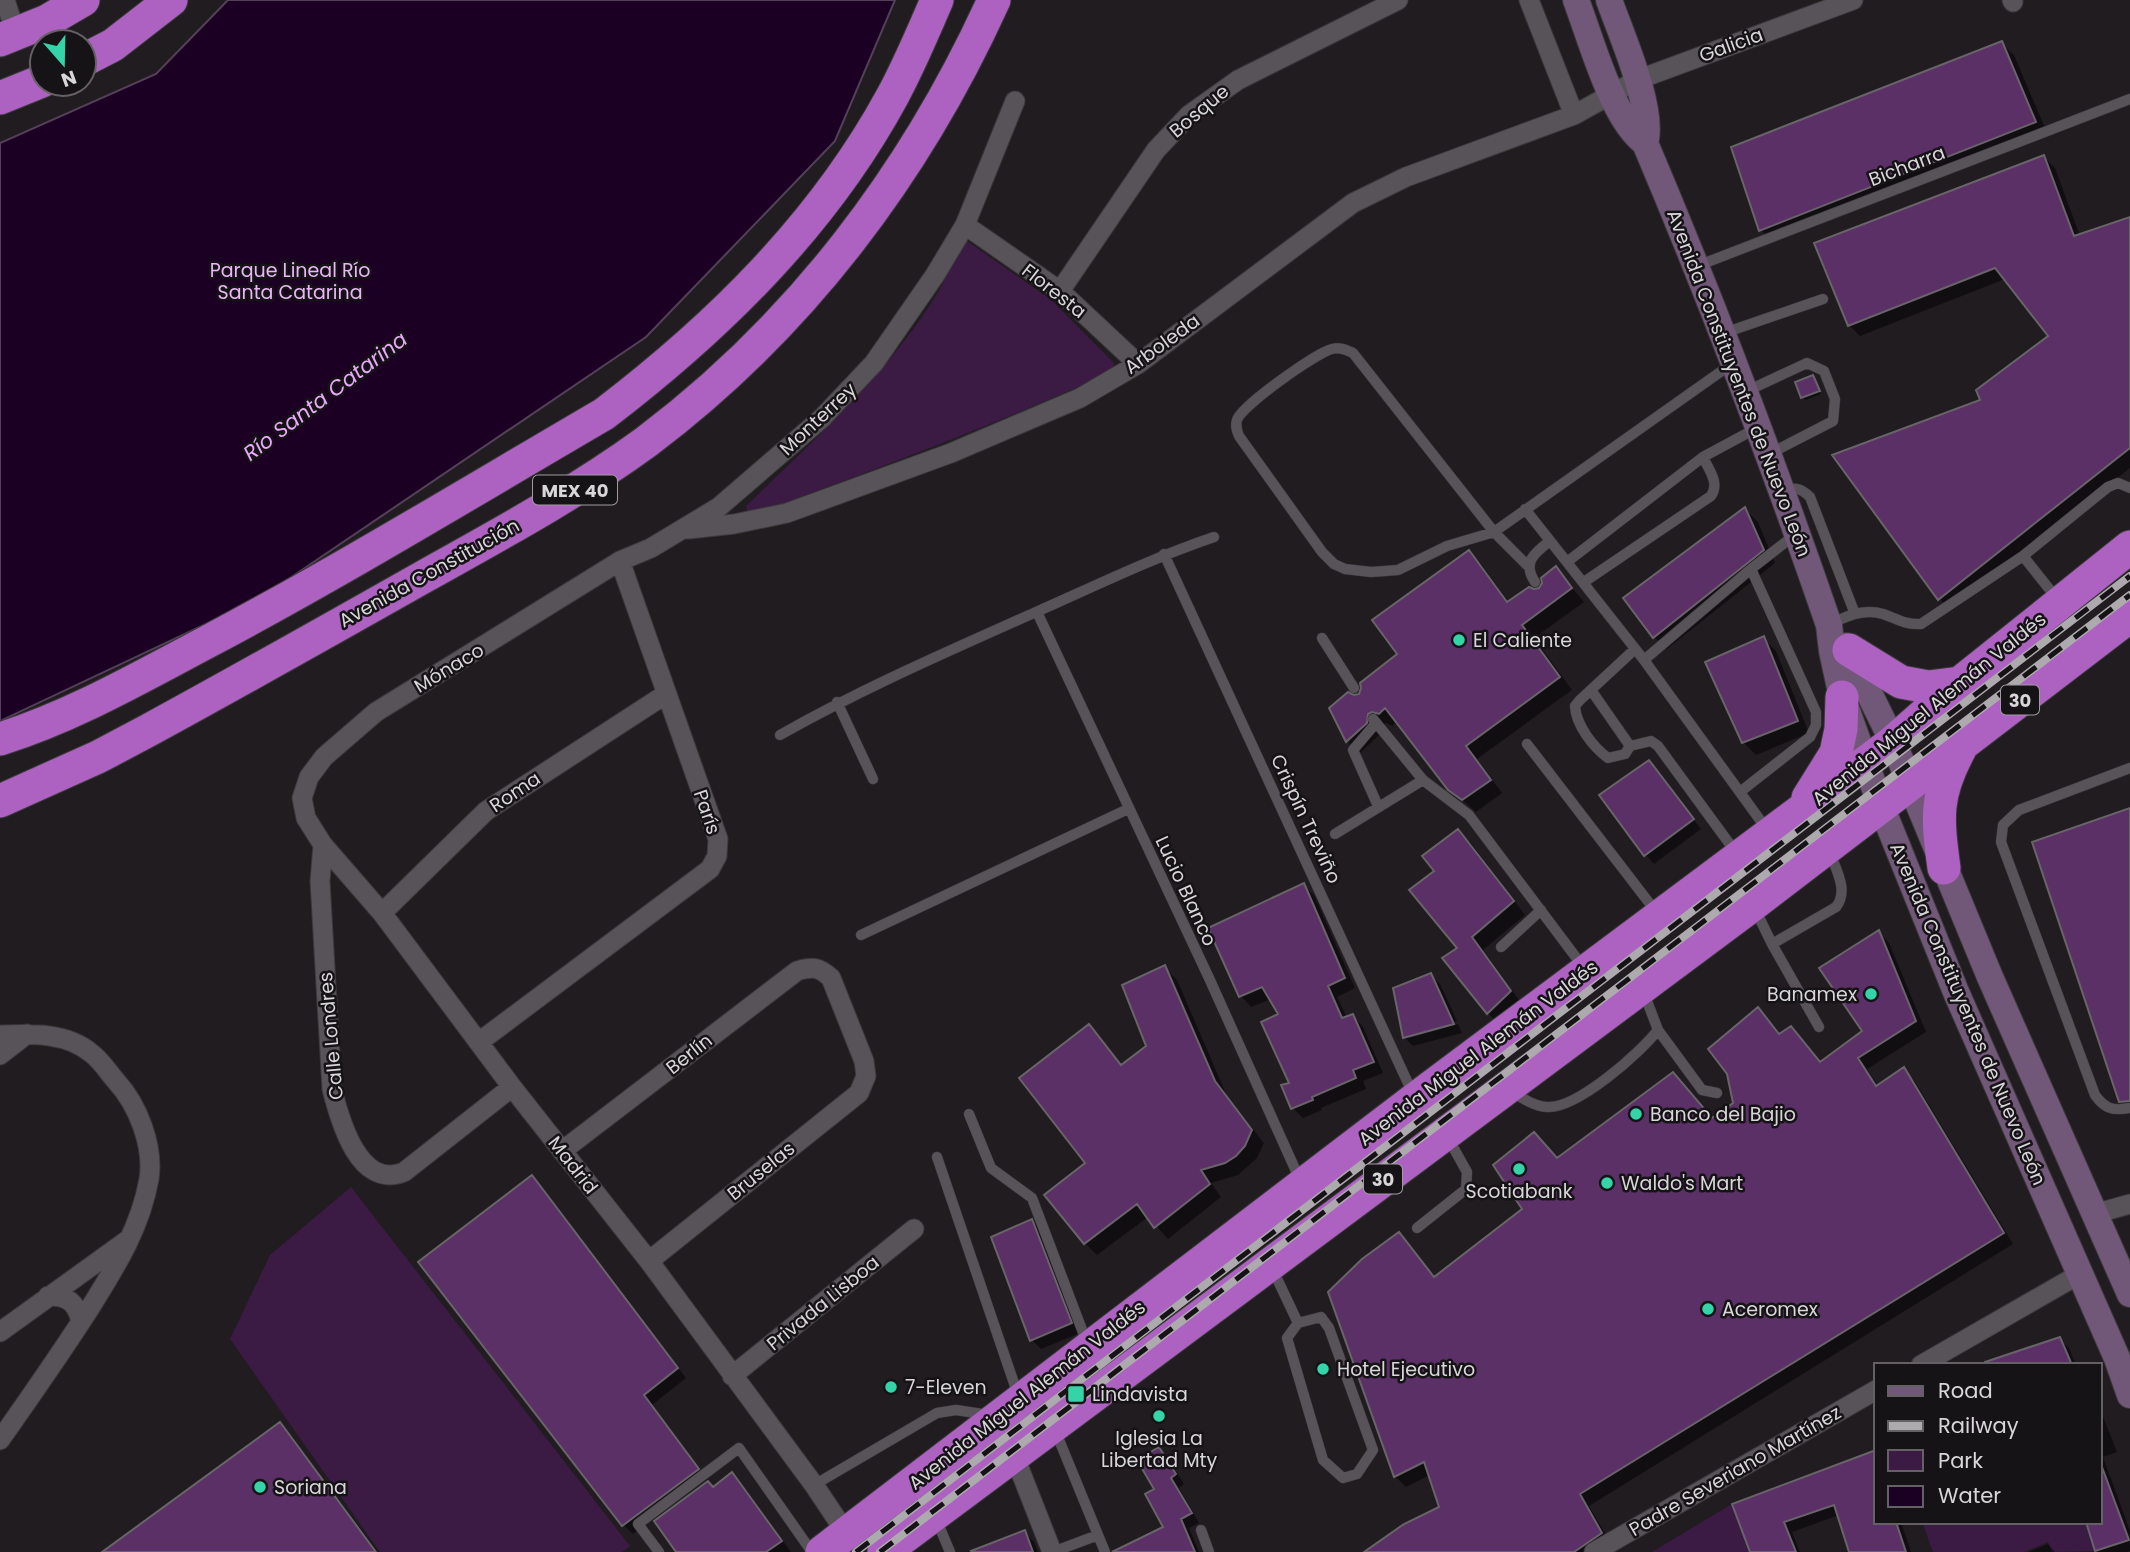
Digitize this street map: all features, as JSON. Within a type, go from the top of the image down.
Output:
[{"type":"highway","points":[[8,37],[83,0]]},
{"type":"highway","points":[[98,53],[113,45],[171,0]]},
{"type":"highway","name":"MEX 40","points":[[0,739],[38,727],[80,708],[264,612],[604,414],[644,383],[714,323],[751,286],[843,176],[892,97],[937,0]]},
{"type":"highway","name":"Avenida Constitución","points":[[0,801],[108,752],[559,501],[635,449],[687,409],[746,356],[801,300],[867,220],[925,134],[975,43],[994,0]]},
{"type":"highway","points":[[0,99],[28,87]]},
{"type":"highway","name":"Avenida Miguel Alemán Valdés","points":[[837,1546],[1088,1347],[1866,763],[1960,683],[2130,547]]},
{"type":"highway","name":"Avenida Miguel Alemán Valdés","points":[[899,1544],[981,1478],[1752,904],[2130,616]]},
{"type":"highway","points":[[1839,638],[1901,682],[1928,687],[1960,683]]},
{"type":"highway","points":[[1798,814],[1836,753],[1841,729],[1842,697]]},
{"type":"highway","points":[[1944,868],[1938,823],[1940,797],[1951,766],[1963,744]]},
{"type":"highway","points":[[1014,1455],[1011,1443],[1014,1434],[1086,1370],[1088,1347]]},
{"type":"highway","points":[[837,1546],[889,1528],[936,1495],[981,1478]]},
{"type":"main road","name":"Avenida Constituyentes de Nuevo León","points":[[1576,0],[1611,93],[1630,129],[1645,143],[1697,266],[1839,638],[1893,742],[1990,977],[2130,1294]]},
{"type":"main road","name":"Avenida Constituyentes de Nuevo León","points":[[1609,0],[1637,80],[1648,122],[1645,143]]},
{"type":"main road","name":"Avenida Constituyentes de Nuevo León","points":[[1839,638],[1832,651],[1842,697],[1881,806],[1956,992],[2078,1275],[2117,1358],[2130,1395]]},
{"type":"street","points":[[5,0],[8,37]]},
{"type":"street","name":"Bosque","points":[[1060,292],[1156,150],[1189,115],[1238,80],[1398,0]]},
{"type":"street","points":[[1529,0],[1574,115]]},
{"type":"street","name":"Galicia","points":[[1611,93],[1637,80],[1853,0]]},
{"type":"street","name":"Arboleda","points":[[683,529],[734,524],[787,513],[951,453],[1080,398],[1138,364],[1353,203],[1418,173],[1574,115],[1611,93]]},
{"type":"street","name":"Monterrey","points":[[620,561],[651,548],[719,507],[822,418],[874,363],[965,225],[1015,101]]},
{"type":"street","name":"Floresta","points":[[965,225],[1060,292],[1138,364]]},
{"type":"street","name":"París","points":[[479,1041],[710,869],[717,856],[718,839],[620,561]]},
{"type":"street","name":"Mónaco","points":[[302,798],[309,777],[324,757],[376,712],[620,561]]},
{"type":"street","name":"Roma","points":[[382,913],[486,811],[666,694]]},
{"type":"street","name":"Madrid","points":[[302,798],[306,818],[323,845],[382,913],[512,1087],[649,1261],[814,1485],[837,1546]]},
{"type":"street","name":"Calle Londres","points":[[323,845],[320,881],[332,1089],[338,1116],[360,1160],[371,1170],[386,1177],[404,1172],[512,1087]]},
{"type":"street","name":"Berlín","points":[[562,1151],[797,971],[810,967],[820,968],[831,978],[864,1061],[866,1076]]},
{"type":"street","points":[[0,1055],[27,1034]]},
{"type":"street","points":[[0,1035],[64,1037],[91,1053],[123,1088],[139,1117],[148,1147],[149,1177],[133,1237],[81,1321],[0,1440]]},
{"type":"street","name":"Bruselas","points":[[649,1261],[859,1093],[866,1076]]},
{"type":"street","points":[[2094,1213],[2130,1204]]},
{"type":"street","name":"Privada Lisboa","points":[[732,1376],[914,1229]]},
{"type":"street","points":[[0,1332],[133,1237]]},
{"type":"street","points":[[1924,1363],[2078,1275]]},
{"type":"street","points":[[48,1296],[63,1296],[72,1301],[78,1309],[81,1321]]},
{"type":"street","name":"Padre Severiano Martínez","points":[[1594,1552],[1874,1391]]},
{"type":"street","points":[[1014,1455],[1053,1552]]},
{"type":"lane","name":"Bicharra","points":[[1697,266],[2130,99]]},
{"type":"lane","points":[[1723,333],[1823,299]]},
{"type":"lane","points":[[1535,582],[1529,567],[1494,532],[1353,353],[1345,349],[1332,349],[1314,358],[1266,391],[1237,419],[1239,436],[1322,552],[1334,564],[1345,569],[1371,572],[1398,570],[1447,546],[1494,532],[1734,363]]},
{"type":"lane","points":[[1745,392],[1807,363],[1824,371],[1836,399],[1833,421],[1769,455]]},
{"type":"lane","points":[[1567,562],[1703,457],[1759,427]]},
{"type":"lane","points":[[1584,582],[1711,496],[1715,490],[1715,482],[1703,457]]},
{"type":"lane","points":[[1854,614],[1881,613],[1909,625],[1921,624],[2023,556],[2108,487],[2118,483],[2130,488]]},
{"type":"lane","points":[[1782,492],[1793,487],[1803,490],[1810,497],[1854,614]]},
{"type":"lane","points":[[1525,509],[1644,660],[1770,834]]},
{"type":"lane","points":[[1644,660],[1751,569],[1798,533]]},
{"type":"lane","points":[[779,735],[837,702],[1164,554],[1214,537]]},
{"type":"lane","points":[[1529,567],[1534,553],[1550,541]]},
{"type":"lane","name":"Crispín Treviño","points":[[1164,554],[1415,1099]]},
{"type":"lane","points":[[2023,556],[2061,603]]},
{"type":"lane","points":[[1740,792],[1810,737],[1816,725],[1816,712],[1751,569]]},
{"type":"lane","points":[[1567,582],[1574,570]]},
{"type":"lane","name":"Lucio Blanco","points":[[1037,611],[1209,978],[1302,1186]]},
{"type":"lane","points":[[1839,638],[1854,614]]},
{"type":"lane","points":[[1322,638],[1353,688]]},
{"type":"lane","points":[[1635,649],[1575,706],[1578,722],[1600,752],[1608,758],[1625,754],[1630,746],[1651,741],[1658,746],[1739,857]]},
{"type":"lane","points":[[1591,690],[1630,746]]},
{"type":"lane","points":[[837,702],[873,779]]},
{"type":"lane","points":[[1378,806],[1353,750],[1375,721],[1423,780],[1469,815],[1587,971]]},
{"type":"lane","points":[[1527,744],[1660,916]]},
{"type":"lane","points":[[2130,768],[2019,810],[2003,825],[2001,842],[2095,1095],[2104,1106],[2116,1110],[2130,1108]]},
{"type":"lane","points":[[1335,834],[1423,780]]},
{"type":"lane","points":[[861,935],[1128,809]]},
{"type":"lane","points":[[1772,944],[1836,907],[1842,900],[1843,891],[1828,846]]},
{"type":"lane","points":[[1752,904],[1819,1027]]},
{"type":"lane","points":[[1501,947],[1541,911]]},
{"type":"lane","points":[[1642,986],[1658,1030],[1702,1090],[1717,1093]]},
{"type":"lane","points":[[1505,1088],[1530,1102],[1547,1107],[1569,1103],[1635,1055],[1658,1030]]},
{"type":"lane","points":[[969,1114],[992,1168],[1032,1198],[1088,1347]]},
{"type":"lane","points":[[1417,1228],[1466,1189],[1467,1172],[1446,1132]]},
{"type":"lane","points":[[814,1485],[937,1413],[1010,1409],[937,1157]]},
{"type":"lane","points":[[1270,1264],[1298,1324]]},
{"type":"lane","points":[[1321,1317],[1329,1328],[1373,1450],[1357,1474],[1343,1478],[1323,1460],[1287,1338],[1298,1324],[1321,1317]]},
{"type":"lane","points":[[1054,1426],[1105,1552]]},
{"type":"lane","points":[[659,1552],[638,1524],[738,1448],[812,1552]]},
{"type":"lane","points":[[934,1514],[950,1552]]},
{"type":"lane","points":[[1201,1530],[1209,1552]]},
{"type":"lane","points":[[1053,1552],[1098,1535]]},
{"type":"green space","points":[[967,241],[1050,299],[1114,363],[1113,371],[895,462],[762,512],[747,512],[746,506],[820,435],[889,360],[930,305],[962,243]]},
{"type":"green space","points":[[351,1187],[630,1546],[622,1552],[380,1552],[230,1339],[270,1255]]},
{"type":"green space","points":[[1732,1504],[1750,1552],[1652,1552]]},
{"type":"green space","points":[[1923,1524],[2087,1524],[2095,1551],[2052,1552],[2048,1542],[2024,1552],[1933,1552]]},
{"type":"water","name":"Río Santa Catarina","points":[[228,0],[895,0],[835,141],[646,337],[259,599],[0,721],[0,143],[156,74]]},
{"type":"building","points":[[2002,41],[2036,122],[1759,231],[1731,147]]},
{"type":"building","points":[[2044,155],[2074,236],[2130,217],[2130,448],[1938,600],[1832,455],[1980,400],[1976,390],[2048,336],[1995,268],[1848,326],[1814,243]]},
{"type":"building","points":[[1813,375],[1820,391],[1801,398],[1795,382]]},
{"type":"building","points":[[1745,507],[1764,550],[1653,638],[1623,598]]},
{"type":"building","name":"El Caliente","points":[[1469,550],[1507,602],[1529,587],[1539,588],[1541,578],[1556,566],[1572,588],[1522,625],[1560,677],[1466,746],[1491,780],[1462,800],[1448,790],[1385,708],[1379,714],[1368,714],[1367,723],[1346,742],[1329,708],[1348,692],[1359,694],[1360,683],[1397,654],[1372,620]]},
{"type":"building","points":[[1764,636],[1798,721],[1742,743],[1705,662]]},
{"type":"building","points":[[1649,760],[1694,819],[1644,856],[1599,795]]},
{"type":"building","points":[[2130,808],[2130,1101],[2119,1102],[2032,842]]},
{"type":"building","points":[[1458,829],[1514,901],[1472,937],[1511,991],[1487,1014],[1442,958],[1457,948],[1409,890],[1434,871],[1422,856]]},
{"type":"building","points":[[1304,883],[1345,978],[1328,986],[1342,1018],[1353,1014],[1374,1062],[1353,1070],[1356,1078],[1291,1109],[1281,1085],[1289,1083],[1261,1022],[1278,1014],[1262,987],[1239,997],[1208,928]]},
{"type":"building","name":"Aceromex","points":[[1879,930],[1916,1021],[1858,1058],[1876,1086],[1904,1067],[2004,1233],[1580,1494],[1602,1533],[1574,1552],[1364,1552],[1404,1524],[1439,1507],[1424,1462],[1394,1477],[1328,1292],[1362,1259],[1399,1232],[1434,1277],[1522,1209],[1493,1165],[1534,1132],[1557,1158],[1673,1072],[1712,1118],[1733,1103],[1727,1074],[1708,1049],[1758,1007],[1779,1034],[1791,1026],[1820,1062],[1862,1031],[1819,968]]},
{"type":"building","points":[[1165,965],[1215,1081],[1252,1130],[1245,1146],[1236,1156],[1225,1163],[1201,1170],[1210,1184],[1154,1228],[1137,1204],[1084,1244],[1044,1195],[1085,1163],[1019,1078],[1089,1024],[1121,1065],[1146,1046],[1122,985]]},
{"type":"building","points":[[1431,973],[1454,1024],[1403,1038],[1393,988]]},
{"type":"building","points":[[532,1175],[678,1368],[644,1395],[699,1469],[622,1526],[418,1262]]},
{"type":"building","points":[[1032,1219],[1072,1323],[1030,1341],[991,1237]]},
{"type":"building","points":[[1168,1312],[1171,1314],[973,1461]]},
{"type":"building","points":[[2060,1337],[2071,1363],[1985,1363]]},
{"type":"building","name":"Soriana","points":[[280,1422],[376,1552],[102,1552]]},
{"type":"building","points":[[1159,1447],[1176,1474],[1171,1478],[1192,1513],[1181,1519],[1195,1552],[1112,1552],[1163,1527],[1145,1494],[1154,1489],[1137,1460]]},
{"type":"building","points":[[1874,1451],[1874,1524],[1897,1524],[1906,1552],[1849,1552],[1834,1505],[1784,1522],[1796,1552],[1750,1552],[1732,1504]]},
{"type":"building","points":[[2102,1467],[2129,1540],[2095,1551],[2087,1524],[2102,1524]]},
{"type":"building","points":[[732,1472],[782,1541],[766,1552],[676,1552],[654,1521],[708,1481],[713,1487]]},
{"type":"building","points":[[1025,1530],[1033,1552],[971,1551]]},
{"type":"railway","points":[[856,1552],[2130,576]]},
{"type":"railway","points":[[880,1552],[2130,595]]},
{"type":"place","name":"El Caliente","points":[[1459,640]]},
{"type":"place","name":"Banamex","points":[[1871,994]]},
{"type":"place","name":"Banco del Bajio","points":[[1636,1114]]},
{"type":"place","name":"Scotiabank","points":[[1519,1169]]},
{"type":"place","name":"Waldo's Mart","points":[[1607,1183]]},
{"type":"place","name":"Aceromex","points":[[1708,1309]]},
{"type":"place","name":"Hotel Ejecutivo","points":[[1323,1369]]},
{"type":"place","name":"7-Eleven","points":[[891,1387]]},
{"type":"place","name":"Lindavista","points":[[1076,1394]]},
{"type":"place","name":"Iglesia La Libertad Mty","points":[[1159,1416]]},
{"type":"place","name":"Soriana","points":[[260,1487]]},
{"type":"park label","name":"Parque Lineal Río Santa Catarina","points":[[290,281]]}]
